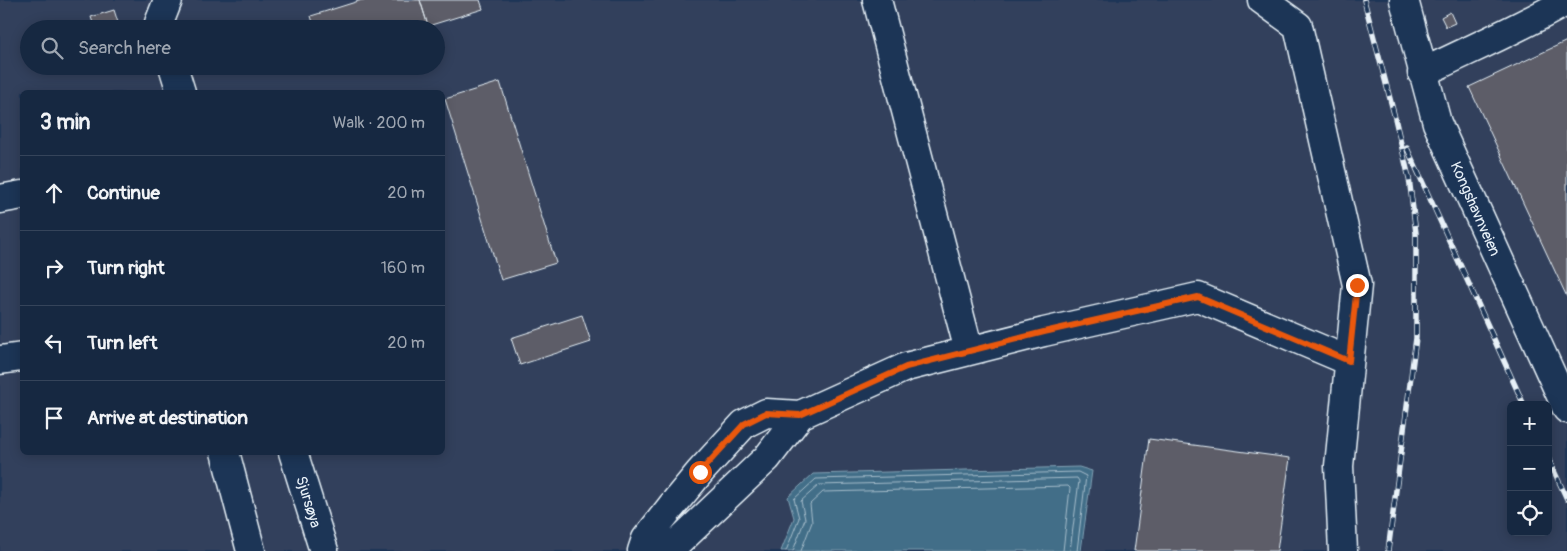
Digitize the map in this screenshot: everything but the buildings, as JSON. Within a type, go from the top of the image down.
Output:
[{"type":"lane","points":[[160,20],[168,0]]},
{"type":"lane","points":[[877,0],[969,351]]},
{"type":"lane","points":[[1262,0],[1298,26],[1357,285],[1340,466],[1343,551]]},
{"type":"lane","name":"Kongshavnveien","points":[[1404,0],[1422,73],[1437,123],[1567,410]]},
{"type":"lane","points":[[1422,73],[1493,38],[1519,28],[1567,1]]},
{"type":"lane","points":[[176,75],[180,90]]},
{"type":"lane","points":[[0,199],[20,196]]},
{"type":"lane","points":[[642,551],[646,540],[671,507],[744,424],[766,413],[800,415],[906,367],[1198,297],[1349,361]]},
{"type":"lane","points":[[0,360],[20,357]]},
{"type":"lane","points":[[670,551],[767,458],[800,415]]},
{"type":"lane","points":[[226,455],[251,551]]},
{"type":"lane","name":"Sjursøya","points":[[294,455],[324,551]]},
{"type":"shaded area","points":[[0,0],[1567,0],[1567,551],[1082,551],[1092,472],[813,474],[788,497],[794,518],[781,551],[0,551]]},
{"type":"water","points":[[1079,467],[1092,471],[1081,551],[781,551],[794,518],[788,497],[813,474]]},
{"type":"railway","points":[[1364,0],[1409,178],[1416,233],[1416,338],[1388,551]]},
{"type":"railway","points":[[1407,148],[1522,401]]},
{"type":"railway","points":[[1552,467],[1567,499]]},
{"type":"route","points":[[700,472],[744,424],[766,413],[800,415],[906,367],[1044,332],[1198,297],[1349,361],[1357,285]]}]
